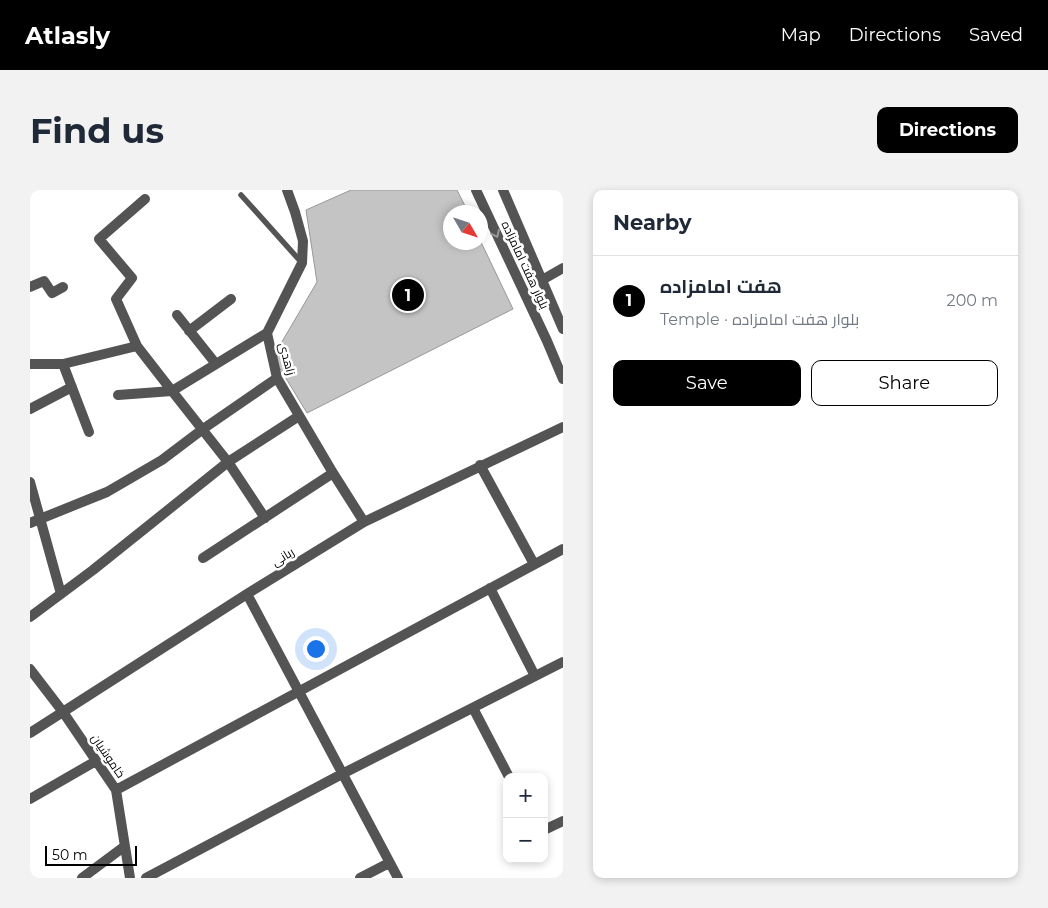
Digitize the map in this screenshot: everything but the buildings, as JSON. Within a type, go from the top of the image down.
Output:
[{"type":"street","name":"زاهدی","points":[[287,190],[303,241],[302,263],[267,333],[277,378],[364,522]]},
{"type":"street","name":"بلوار هفت امامزاده","points":[[476,190],[563,379]]},
{"type":"street","name":"بلوار هفت امامزاده","points":[[503,190],[563,329]]},
{"type":"street","points":[[145,199],[99,239],[132,278],[116,299],[137,346],[228,462],[265,518]]},
{"type":"street","points":[[542,280],[563,268]]},
{"type":"street","points":[[30,287],[44,281],[52,293],[63,287]]},
{"type":"street","points":[[189,331],[231,299]]},
{"type":"street","points":[[177,315],[216,364]]},
{"type":"street","points":[[118,395],[172,391],[267,333]]},
{"type":"street","points":[[30,364],[63,364],[137,346]]},
{"type":"street","points":[[63,364],[89,432]]},
{"type":"street","points":[[30,523],[107,492],[162,460],[277,378]]},
{"type":"street","points":[[30,410],[72,387]]},
{"type":"street","points":[[30,617],[228,462],[299,416]]},
{"type":"street","name":"ربانی","points":[[30,733],[247,594],[364,522],[563,427]]},
{"type":"street","points":[[480,465],[534,564]]},
{"type":"street","points":[[203,558],[333,473]]},
{"type":"street","points":[[30,482],[61,594]]},
{"type":"street","points":[[116,790],[563,549]]},
{"type":"street","points":[[490,588],[535,676]]},
{"type":"street","points":[[247,594],[398,878]]},
{"type":"street","points":[[146,878],[342,774],[563,662]]},
{"type":"street","name":"خاموشیان","points":[[30,669],[63,712],[116,790],[130,878]]},
{"type":"street","points":[[473,708],[507,773]]},
{"type":"street","points":[[30,799],[96,761]]},
{"type":"street","points":[[548,828],[563,821]]},
{"type":"street","points":[[82,878],[125,846]]},
{"type":"street","points":[[360,878],[389,863]]},
{"type":"lane","points":[[241,196],[302,263]]},
{"type":"place","name":"هفت امامزاده","points":[[408,295]]}]
